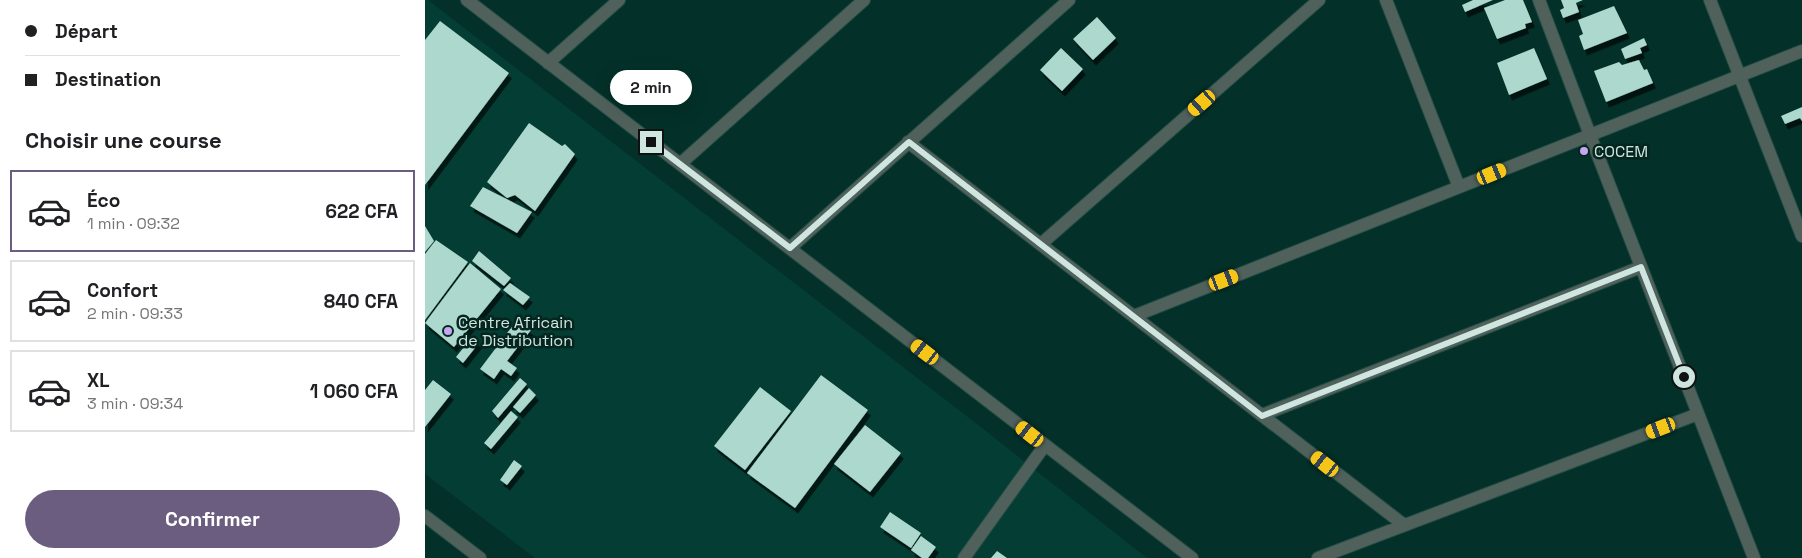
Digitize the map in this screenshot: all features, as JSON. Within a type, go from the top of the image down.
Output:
[{"type":"street","points":[[467,0],[1192,558]]},
{"type":"street","points":[[548,63],[619,0]]},
{"type":"street","points":[[680,164],[864,0]]},
{"type":"street","points":[[790,248],[1069,0]]},
{"type":"street","points":[[1041,244],[1319,0]]},
{"type":"street","points":[[1386,0],[1459,187]]},
{"type":"street","points":[[1539,0],[1754,558]]},
{"type":"street","points":[[1711,0],[1802,236]]},
{"type":"street","points":[[1133,316],[1802,51]]},
{"type":"street","points":[[909,142],[1403,525]]},
{"type":"street","points":[[1262,416],[1641,267]]},
{"type":"street","points":[[1318,558],[1698,414]]},
{"type":"street","points":[[963,558],[1045,445]]},
{"type":"street","points":[[425,516],[480,558]]},
{"type":"shaded area","points":[[425,0],[428,0],[977,424],[1147,558],[535,558],[425,474]]},
{"type":"building","points":[[1473,0],[1493,0],[1465,12],[1462,5]]},
{"type":"building","points":[[1505,0],[1523,0],[1532,22],[1525,24],[1526,28],[1497,39],[1484,8]]},
{"type":"building","points":[[1561,0],[1583,0],[1576,3],[1579,12],[1563,18],[1560,10],[1564,8]]},
{"type":"building","points":[[1614,6],[1627,33],[1584,50],[1579,36],[1583,34],[1578,20]]},
{"type":"building","points":[[1097,17],[1116,38],[1093,60],[1073,39]]},
{"type":"building","points":[[440,21],[509,73],[425,185],[425,40]]},
{"type":"building","points":[[1644,38],[1647,45],[1640,48],[1642,53],[1625,59],[1621,49]]},
{"type":"building","points":[[1061,48],[1083,69],[1062,91],[1040,70]]},
{"type":"building","points":[[1534,48],[1547,79],[1509,95],[1497,63]]},
{"type":"building","points":[[1639,60],[1644,70],[1647,69],[1653,83],[1606,102],[1594,71],[1619,62],[1622,65]]},
{"type":"building","points":[[1802,107],[1802,121],[1800,118],[1785,124],[1781,116]]},
{"type":"building","points":[[529,123],[562,146],[565,144],[575,154],[535,211],[515,195],[507,198],[487,182]]},
{"type":"building","points":[[483,187],[532,212],[517,233],[470,206]]},
{"type":"building","points":[[425,226],[434,241],[425,252]]},
{"type":"building","points":[[436,240],[468,262],[425,320],[425,254]]},
{"type":"building","points":[[479,251],[511,278],[504,286],[472,261]]},
{"type":"building","points":[[470,263],[501,289],[454,347],[425,323]]},
{"type":"building","points":[[510,283],[530,297],[523,305],[503,290]]},
{"type":"building","points":[[517,320],[531,330],[507,361],[517,368],[511,376],[501,369],[494,379],[480,369]]},
{"type":"building","points":[[472,337],[479,343],[463,363],[456,357]]},
{"type":"building","points":[[821,375],[868,410],[795,508],[747,473]]},
{"type":"building","points":[[520,378],[527,384],[498,418],[492,411]]},
{"type":"building","points":[[433,380],[451,394],[425,427],[425,390]]},
{"type":"building","points":[[760,387],[791,411],[745,470],[714,446]]},
{"type":"building","points":[[529,388],[536,395],[520,413],[513,407]]},
{"type":"building","points":[[511,411],[518,417],[491,449],[484,443]]},
{"type":"building","points":[[865,425],[901,453],[870,492],[834,464]]},
{"type":"building","points":[[514,460],[522,466],[507,485],[500,480]]},
{"type":"building","points":[[890,512],[921,533],[911,548],[880,527]]},
{"type":"building","points":[[921,536],[936,547],[928,558],[922,558],[911,550]]},
{"type":"building","points":[[997,551],[1007,558],[991,558]]},
{"type":"place","name":"COCEM","points":[[1584,151]]},
{"type":"place","name":"Centre Africain de Distribution","points":[[448,331]]},
{"type":"route","points":[[651,142],[790,248],[909,142],[1262,416],[1641,267],[1684,377]]}]
